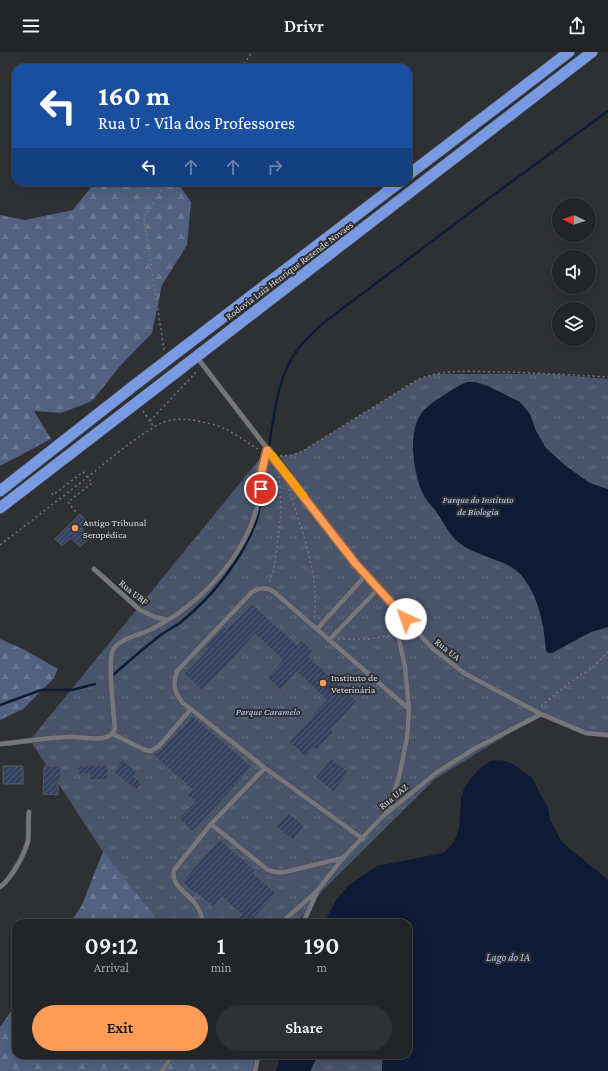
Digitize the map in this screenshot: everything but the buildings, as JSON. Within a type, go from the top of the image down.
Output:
[{"type":"highway","points":[[412,172],[569,52]]},
{"type":"highway","name":"Rodovia Luiz Henrique Rezende Novaes","points":[[0,508],[592,52]]},
{"type":"highway","name":"Rodovia Luiz Henrique Rezende Novaes","points":[[0,490],[166,361],[385,187]]},
{"type":"lane","name":"Rua UA","points":[[196,356],[267,450],[366,575],[432,648],[464,673],[535,711],[586,733],[606,736]]},
{"type":"lane","points":[[0,744],[67,737],[102,738],[109,737],[113,734],[115,729],[111,665],[112,651],[120,643],[168,620],[184,609],[220,574],[236,552],[245,536],[256,509],[261,489],[262,470],[267,450]]},
{"type":"lane","name":"Rua UBF","points":[[94,569],[140,610],[155,617],[168,620]]},
{"type":"lane","points":[[315,627],[366,575]]},
{"type":"lane","points":[[363,838],[265,768],[182,702],[175,690],[177,671],[251,592],[257,589],[268,589],[274,592],[330,639],[409,709]]},
{"type":"lane","points":[[330,639],[378,589]]},
{"type":"lane","points":[[383,816],[390,805],[399,777],[407,738],[409,709],[398,634],[397,610]]},
{"type":"lane","points":[[113,734],[145,750],[151,750],[159,746],[191,709]]},
{"type":"lane","name":"Rua UAZ","points":[[286,919],[317,891],[343,858],[383,816],[436,772],[474,748],[541,714]]},
{"type":"lane","points":[[606,736],[608,740]]},
{"type":"lane","points":[[202,919],[201,913],[194,903],[178,887],[173,874],[176,866],[211,824],[265,768]]},
{"type":"lane","points":[[0,886],[15,870],[28,841],[28,812]]},
{"type":"lane","points":[[211,824],[268,870],[280,873],[343,858]]},
{"type":"lane","points":[[305,919],[317,891]]},
{"type":"lane","points":[[162,1071],[170,1059]]},
{"type":"lane","points":[[256,1071],[258,1059]]},
{"type":"path","points":[[244,64],[252,52]]},
{"type":"path","points":[[164,186],[144,217],[166,361]]},
{"type":"path","points":[[0,544],[87,478],[130,443],[154,427],[167,421],[177,419],[205,422],[228,430],[256,448],[267,450],[279,456],[292,455],[301,452],[417,380],[434,374],[469,372],[562,374],[608,377]]},
{"type":"path","points":[[143,411],[154,427]]},
{"type":"path","points":[[268,589],[274,568],[281,512],[278,463]]},
{"type":"path","points":[[52,493],[53,495],[83,472],[92,483],[68,502],[76,512]]},
{"type":"path","points":[[287,483],[312,567],[315,627]]},
{"type":"path","points":[[330,639],[369,639],[398,634]]},
{"type":"path","points":[[535,711],[573,680],[592,670],[608,652]]},
{"type":"green space","points":[[92,186],[180,186],[191,202],[187,245],[162,285],[152,333],[121,365],[92,401],[61,413],[34,411],[51,439],[0,466],[0,215],[25,220],[73,210]]},
{"type":"green space","name":"Parque Caramelo","points":[[434,374],[549,374],[608,379],[608,735],[586,733],[541,714],[435,779],[324,889],[300,919],[157,919],[101,849],[30,740],[267,450],[316,509],[279,456],[292,455],[301,452],[417,380]]},
{"type":"green space","points":[[0,639],[23,649],[58,669],[54,678],[23,709],[0,720]]},
{"type":"green space","points":[[128,791],[222,919],[73,919],[82,905]]},
{"type":"green space","points":[[12,1010],[12,1059],[254,1059],[253,1071],[0,1071],[0,1027]]},
{"type":"green space","points":[[316,1059],[383,1059],[382,1071],[310,1071]]},
{"type":"water","points":[[467,382],[475,382],[488,386],[520,402],[530,414],[536,431],[546,448],[566,466],[590,483],[608,489],[608,627],[591,632],[552,653],[548,653],[546,650],[544,631],[537,602],[522,576],[508,565],[474,552],[458,542],[424,497],[418,482],[413,449],[417,421],[424,410],[431,404]]},
{"type":"water","name":"Lago do IA","points":[[501,760],[513,764],[532,778],[548,808],[550,820],[562,842],[608,880],[608,1071],[382,1071],[383,1059],[412,1059],[412,919],[326,919],[336,900],[349,885],[377,866],[443,853],[454,842],[459,828],[461,798],[465,786],[479,769],[491,761]]},
{"type":"water","points":[[280,1059],[316,1059],[310,1071],[276,1071]]},
{"type":"waterway","points":[[269,448],[275,410],[285,372],[298,349],[322,324],[608,111]]},
{"type":"waterway","points":[[113,675],[162,634],[180,623],[204,601],[226,576],[244,548],[257,519],[265,474]]},
{"type":"waterway","points":[[0,705],[41,690],[72,690],[95,684]]},
{"type":"slow traffic","points":[[272,455],[304,496]]},
{"type":"place","name":"Antigo Tribunal Seropédica","points":[[75,528]]},
{"type":"place","name":"Instituto de Veterinária","points":[[323,683]]},
{"type":"route","points":[[261,489],[262,470],[267,450],[355,563],[406,619]]},
{"type":"park label","name":"Parque do Instituto de Biologia","points":[[478,504]]}]
